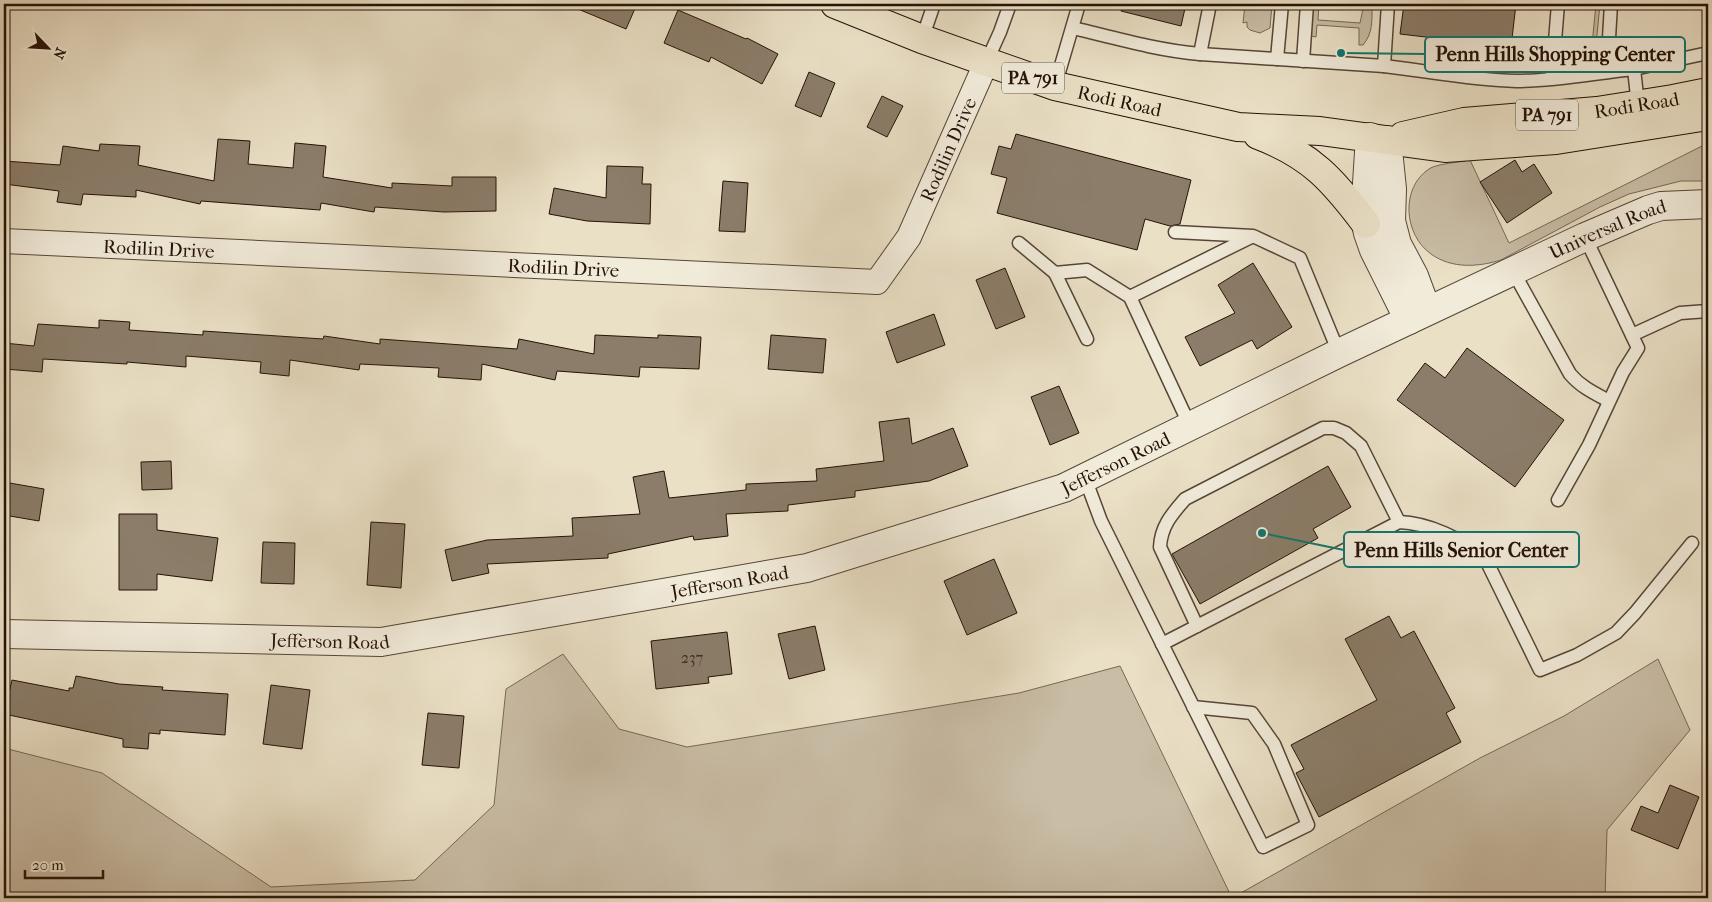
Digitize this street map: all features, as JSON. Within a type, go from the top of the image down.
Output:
[{"type":"main road","name":"Rodi Road","points":[[835,4],[864,9],[922,39],[1055,86],[1238,127],[1320,131],[1444,148],[1556,140],[1708,116]]},
{"type":"main road","name":"Rodi Road","points":[[1378,139],[1464,122],[1596,111],[1708,92]]},
{"type":"main road","points":[[1238,127],[1288,147],[1317,167],[1366,224]]},
{"type":"street","name":"Rodilin Drive","points":[[4,241],[876,282],[909,237],[986,62]]},
{"type":"street","points":[[1378,139],[1366,224],[1374,250],[1418,316]]},
{"type":"street","points":[[1378,139],[1391,172],[1391,221],[1397,244],[1414,276],[1418,316]]},
{"type":"street","name":"Universal Road","points":[[1513,271],[1648,210],[1661,206],[1708,204]]},
{"type":"street","name":"Jefferson Road","points":[[4,634],[381,642],[807,568],[1064,488],[1339,353],[1513,271]]},
{"type":"lane","points":[[922,39],[934,4]]},
{"type":"lane","points":[[986,62],[1010,4]]},
{"type":"lane","points":[[1055,86],[1079,4]]},
{"type":"lane","points":[[1200,54],[1210,4]]},
{"type":"lane","points":[[1277,59],[1282,4]]},
{"type":"lane","points":[[1303,60],[1307,4]]},
{"type":"lane","points":[[1384,66],[1388,4]]},
{"type":"lane","points":[[1552,78],[1558,4]]},
{"type":"lane","points":[[1607,72],[1610,4]]},
{"type":"lane","points":[[1073,28],[1172,51],[1384,66],[1517,81],[1634,69],[1708,53]]},
{"type":"lane","points":[[1634,69],[1638,105]]},
{"type":"lane","points":[[1175,232],[1253,236],[1300,258],[1339,353]]},
{"type":"lane","points":[[1130,297],[1253,236]]},
{"type":"lane","points":[[1558,500],[1589,445],[1623,372],[1638,348],[1585,237]]},
{"type":"lane","points":[[1020,243],[1055,273],[1087,339]]},
{"type":"lane","points":[[1055,273],[1087,270],[1130,297],[1190,426]]},
{"type":"lane","points":[[1513,271],[1570,374],[1578,383],[1609,401]]},
{"type":"lane","points":[[1632,335],[1680,313],[1708,311]]},
{"type":"lane","points":[[1197,626],[1160,546],[1160,536],[1170,516],[1185,500],[1323,428],[1334,428],[1346,433],[1361,446],[1400,522]]},
{"type":"lane","points":[[1084,478],[1101,521],[1193,707],[1263,847],[1308,825],[1274,744],[1252,713],[1193,707]]},
{"type":"lane","points":[[1162,644],[1400,522],[1414,523],[1454,538],[1475,549],[1486,558],[1540,670],[1577,655],[1616,633],[1635,613],[1692,543]]},
{"type":"shaded area","points":[[1245,4],[1272,4],[1270,28],[1260,33],[1250,30],[1247,27],[1247,22],[1243,23]]},
{"type":"shaded area","points":[[1312,4],[1319,4],[1318,20],[1360,23],[1364,4],[1370,4],[1372,6],[1371,27],[1369,36],[1363,45],[1359,45],[1359,28],[1317,25],[1316,37],[1311,36]]},
{"type":"shaded area","points":[[1596,4],[1600,4],[1596,45],[1575,51],[1571,48],[1572,45],[1592,45]]},
{"type":"shaded area","points":[[1708,131],[1708,181],[1681,181],[1629,194],[1600,207],[1501,260],[1465,265],[1439,259],[1422,246],[1411,224],[1409,212],[1413,188],[1420,177],[1432,167],[1470,160],[1509,243],[1706,144],[1706,132]]},
{"type":"shaded area","points":[[563,654],[619,729],[687,747],[1019,693],[1120,666],[1232,898],[4,898],[4,748],[102,773],[271,887],[415,880],[494,805],[506,689]]},
{"type":"shaded area","points":[[1658,659],[1690,730],[1607,830],[1605,898],[1232,898],[1480,758],[1564,716]]},
{"type":"building","points":[[566,4],[637,4],[626,29]]},
{"type":"building","points":[[1122,4],[1186,4],[1181,26],[1121,11]]},
{"type":"building","points":[[1404,4],[1516,4],[1511,47],[1400,34]]},
{"type":"building","points":[[678,10],[747,38],[778,54],[762,84],[711,57],[709,62],[664,43]]},
{"type":"building","points":[[809,72],[835,83],[821,117],[795,106]]},
{"type":"building","points":[[882,96],[903,106],[887,137],[867,127]]},
{"type":"building","points":[[1016,134],[1191,180],[1180,224],[1170,226],[1145,219],[1137,250],[997,213],[1007,178],[991,174],[999,146],[1011,149]]},
{"type":"building","points":[[218,139],[250,141],[248,164],[293,168],[295,143],[326,146],[323,177],[392,188],[392,183],[452,186],[452,177],[496,177],[496,211],[444,212],[375,207],[374,212],[321,203],[320,210],[201,201],[200,204],[136,190],[136,197],[83,194],[81,205],[57,202],[59,191],[4,184],[4,161],[60,165],[63,146],[99,151],[100,144],[140,146],[138,165],[214,181]]},
{"type":"building","points":[[1515,160],[1522,172],[1534,164],[1552,193],[1507,223],[1480,182]]},
{"type":"building","points":[[607,166],[643,167],[642,184],[651,184],[650,224],[587,221],[549,214],[554,188],[606,198]]},
{"type":"building","points":[[723,181],[748,183],[745,232],[719,231]]},
{"type":"building","points":[[1253,263],[1292,327],[1257,349],[1252,340],[1200,366],[1185,337],[1235,313],[1218,285]]},
{"type":"building","points":[[1005,268],[1025,317],[996,329],[976,280]]},
{"type":"building","points":[[934,314],[945,345],[897,363],[886,332]]},
{"type":"building","points":[[99,320],[130,322],[129,330],[203,335],[203,331],[323,339],[324,336],[380,344],[380,339],[517,349],[519,339],[594,354],[595,335],[658,338],[658,335],[701,337],[699,369],[640,367],[639,377],[557,371],[555,380],[482,364],[481,380],[438,377],[439,368],[360,364],[359,370],[290,360],[289,376],[260,373],[261,362],[186,356],[186,367],[127,362],[127,364],[43,359],[42,372],[4,369],[4,343],[34,346],[38,324],[99,328]]},
{"type":"building","points":[[771,335],[826,339],[823,373],[768,369]]},
{"type":"building","points":[[1467,348],[1564,420],[1515,487],[1397,400],[1425,363],[1445,378]]},
{"type":"building","points":[[1059,386],[1079,433],[1050,445],[1031,397]]},
{"type":"building","points":[[909,418],[912,444],[953,428],[968,466],[929,481],[855,491],[855,497],[788,505],[788,511],[726,514],[728,536],[694,540],[693,536],[608,554],[608,558],[487,564],[489,573],[452,581],[445,550],[487,540],[573,536],[572,518],[640,514],[633,477],[664,471],[669,498],[746,490],[746,484],[817,481],[816,469],[884,461],[879,422]]},
{"type":"building","points":[[171,461],[172,489],[142,490],[141,462]]},
{"type":"building","points":[[1328,466],[1351,507],[1313,529],[1318,538],[1200,604],[1172,554]]},
{"type":"building","points":[[4,482],[44,489],[39,521],[4,515]]},
{"type":"building","points":[[119,514],[157,514],[157,530],[218,538],[212,581],[157,574],[157,590],[119,590]]},
{"type":"building","points":[[371,522],[405,524],[401,588],[367,585]]},
{"type":"building","points":[[263,542],[295,543],[294,584],[261,583]]},
{"type":"building","points":[[994,559],[1017,613],[967,635],[944,581]]},
{"type":"building","points":[[1389,616],[1401,638],[1414,631],[1455,708],[1446,713],[1461,742],[1319,817],[1296,773],[1304,769],[1291,745],[1377,700],[1345,639]]},
{"type":"building","points":[[815,626],[825,670],[789,679],[778,634]]},
{"type":"building","points":[[727,632],[732,674],[708,677],[709,683],[656,689],[651,641]]},
{"type":"building","points":[[76,676],[119,684],[163,687],[162,690],[228,694],[225,735],[160,730],[160,734],[149,733],[148,749],[123,747],[123,739],[4,714],[12,680],[69,691],[69,688],[73,688]]},
{"type":"building","points":[[271,685],[310,690],[302,749],[263,744]]},
{"type":"building","points":[[428,713],[464,716],[459,768],[422,765]]},
{"type":"building","points":[[1670,785],[1699,797],[1678,849],[1631,830],[1641,806],[1658,813]]},
{"type":"place","name":"Penn Hills Shopping Center","points":[[1341,53]]},
{"type":"place","name":"Penn Hills Senior Center","points":[[1262,533]]}]
